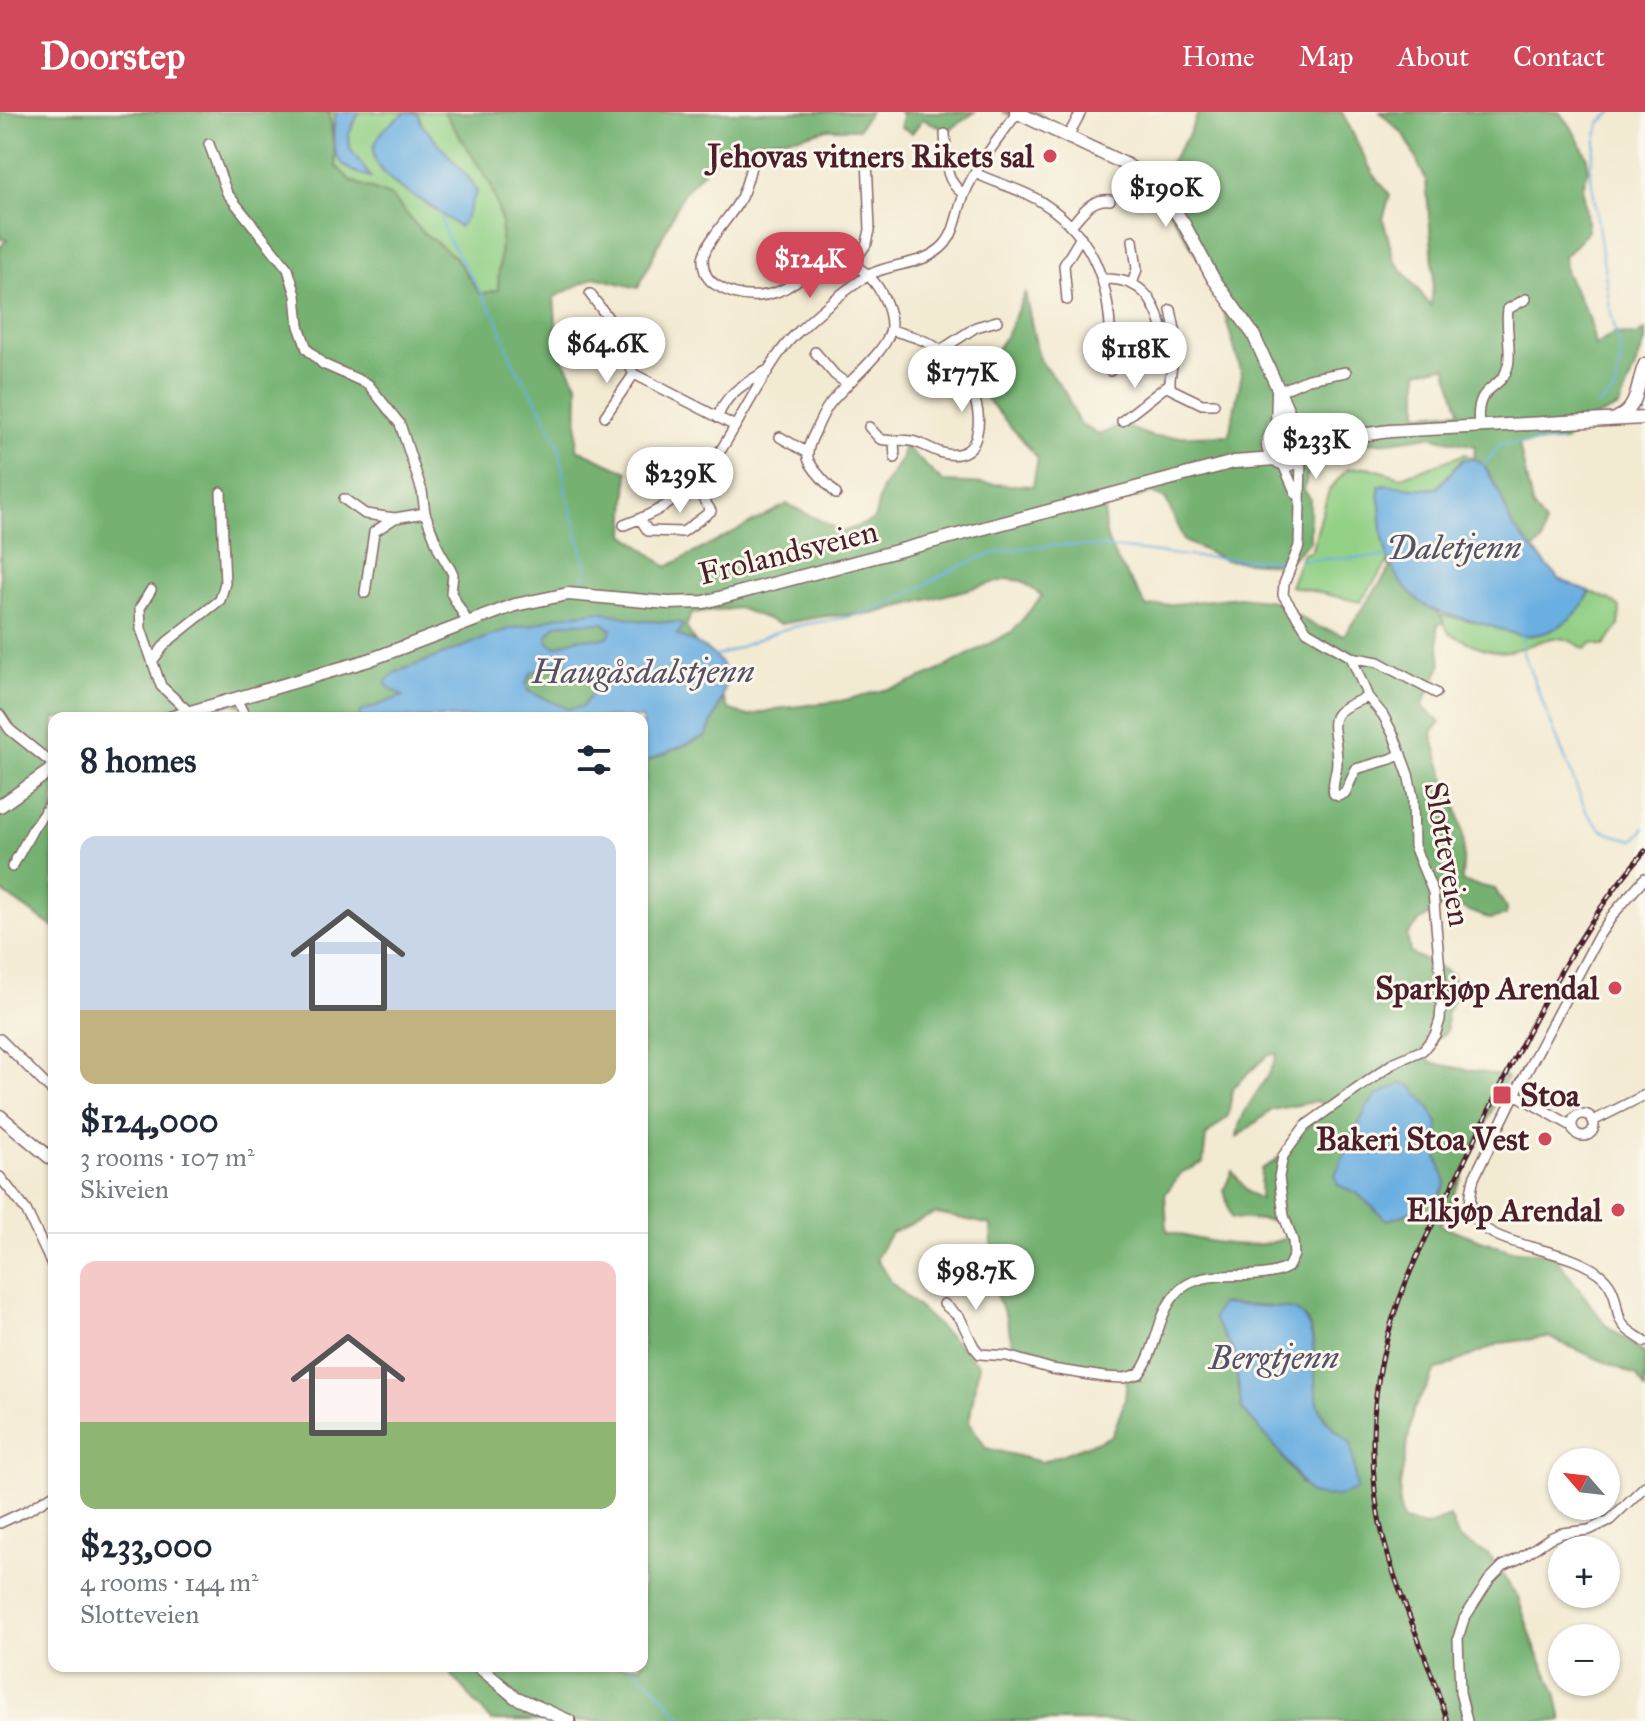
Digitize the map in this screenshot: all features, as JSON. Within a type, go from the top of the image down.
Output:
[{"type":"main road","points":[[1017,112],[1127,165],[1147,178],[1166,198],[1213,278],[1253,334],[1278,392],[1307,438],[1304,455]]},
{"type":"main road","points":[[1615,419],[1633,406],[1645,364]]},
{"type":"main road","points":[[1278,392],[1277,427],[1269,440],[1270,450],[1279,460],[1292,463],[1304,455],[1353,436]]},
{"type":"main road","points":[[1277,427],[1353,436],[1645,418]]},
{"type":"main road","name":"Frolandsveien","points":[[1234,462],[1269,440]]},
{"type":"main road","name":"Frolandsveien","points":[[189,712],[369,660],[515,605],[568,594],[668,603],[704,602],[1234,462],[1279,460]]},
{"type":"main road","points":[[0,806],[48,770]]},
{"type":"main road","points":[[0,1116],[48,1156]]},
{"type":"main road","points":[[485,1672],[515,1697],[569,1721]]},
{"type":"street","points":[[624,525],[669,505],[695,486],[718,457],[769,370],[797,332],[869,275],[916,262],[946,243],[975,173],[1017,112]]},
{"type":"street","points":[[1067,138],[1081,112]]},
{"type":"street","points":[[945,134],[948,179],[953,187],[964,194]]},
{"type":"street","points":[[209,144],[227,193],[288,269],[296,295],[299,326],[307,349],[323,364],[368,384],[400,424],[422,491],[425,513],[439,550],[453,574],[451,593],[468,623]]},
{"type":"street","points":[[852,265],[867,243],[870,230],[867,158]]},
{"type":"street","points":[[752,163],[746,189],[703,256],[704,270],[711,282],[727,292],[744,296],[777,294],[815,265],[828,260],[852,265],[869,275],[879,286],[887,308],[891,330],[876,355],[826,407],[808,453],[809,462],[836,494]]},
{"type":"street","points":[[975,173],[1029,194],[1045,204],[1081,237],[1103,279],[1111,322],[1110,371]]},
{"type":"street","points":[[1071,226],[1099,199],[1110,200]]},
{"type":"street","points":[[1067,300],[1064,265],[1081,237]]},
{"type":"street","points":[[1132,284],[1137,269],[1133,240]]},
{"type":"street","points":[[1103,279],[1120,279],[1152,299],[1173,359]]},
{"type":"street","points":[[590,294],[628,344],[634,374],[735,426]]},
{"type":"street","points":[[1479,426],[1477,408],[1483,396],[1504,375],[1508,365],[1508,309],[1526,299]]},
{"type":"street","points":[[1171,310],[1179,349],[1173,359],[1171,389],[1202,404],[1214,404]]},
{"type":"street","points":[[941,350],[976,327],[997,321]]},
{"type":"street","points":[[869,427],[880,439],[914,441],[940,454],[955,455],[966,451],[975,442],[980,420],[977,403],[961,373],[941,350],[891,330]]},
{"type":"street","points":[[815,352],[846,383]]},
{"type":"street","points":[[718,418],[726,399],[769,370]]},
{"type":"street","points":[[1278,392],[1308,379],[1346,372]]},
{"type":"street","points":[[605,416],[634,374]]},
{"type":"street","points":[[1122,421],[1169,384]]},
{"type":"street","points":[[780,437],[808,453]]},
{"type":"street","points":[[894,441],[895,458]]},
{"type":"street","points":[[1304,455],[1299,501],[1299,546],[1284,584],[1283,595],[1307,631],[1351,657],[1378,662],[1436,693]]},
{"type":"street","points":[[1279,460],[1299,501]]},
{"type":"street","points":[[640,519],[648,531],[686,531],[711,511],[695,486]]},
{"type":"street","points":[[153,660],[167,642],[220,600],[225,583],[221,492]]},
{"type":"street","points":[[344,499],[365,514],[395,518],[425,513]]},
{"type":"street","points":[[365,593],[374,532],[395,518]]},
{"type":"street","points":[[151,590],[140,608],[141,629],[161,686],[189,712]]},
{"type":"street","name":"Slotteveien","points":[[944,1304],[960,1318],[980,1354],[1007,1356],[1052,1369],[1104,1377],[1139,1374],[1147,1362],[1162,1317],[1181,1288],[1199,1280],[1273,1273],[1288,1267],[1294,1255],[1293,1241],[1284,1216],[1279,1177],[1283,1156],[1290,1143],[1305,1126],[1395,1062],[1423,1050],[1435,1035],[1440,1020],[1442,992],[1434,903],[1414,846],[1413,797],[1401,754],[1383,715],[1368,697],[1351,657]]},
{"type":"street","name":"Slotteveien","points":[[1368,697],[1336,713],[1333,723],[1337,765],[1332,789],[1334,794],[1345,793],[1356,769],[1401,754]]},
{"type":"street","points":[[236,699],[243,712]]},
{"type":"street","points":[[0,715],[10,730],[48,761]]},
{"type":"street","points":[[12,867],[48,807]]},
{"type":"street","points":[[1645,878],[1599,935],[1515,1094],[1474,1178],[1470,1193],[1471,1211],[1476,1221],[1487,1228],[1513,1241],[1575,1260],[1606,1279],[1617,1297],[1618,1315],[1623,1326],[1645,1342]]},
{"type":"street","points":[[0,1039],[48,1087]]},
{"type":"street","points":[[1515,1094],[1572,1126],[1577,1135],[1585,1136],[1593,1130],[1593,1121],[1582,1114],[1573,1120],[1572,1126]]},
{"type":"street","points":[[1593,1121],[1645,1095]]},
{"type":"street","points":[[0,1177],[33,1221],[48,1255]]},
{"type":"street","points":[[1467,1721],[1460,1692],[1458,1638],[1464,1619],[1489,1580],[1503,1566],[1550,1538],[1562,1533],[1589,1530],[1610,1520],[1645,1486]]},
{"type":"street","points":[[0,1523],[48,1498]]},
{"type":"green space","points":[[0,112],[329,112],[336,166],[351,181],[392,197],[421,231],[455,257],[480,294],[498,290],[502,223],[491,185],[444,112],[870,112],[858,129],[828,129],[802,136],[750,142],[719,155],[683,193],[638,288],[595,277],[554,297],[558,349],[578,385],[577,449],[628,472],[625,534],[667,567],[787,504],[843,532],[874,520],[882,488],[902,458],[903,444],[943,482],[1033,486],[1038,458],[985,397],[971,388],[1007,334],[1025,293],[1039,359],[1065,392],[1078,422],[1099,435],[1122,425],[1153,437],[1229,435],[1242,374],[1216,285],[1148,177],[1002,112],[1038,112],[1048,123],[1155,175],[1162,174],[1188,136],[1199,112],[1342,112],[1372,172],[1390,195],[1383,219],[1394,260],[1431,306],[1434,274],[1426,180],[1405,136],[1380,112],[1559,112],[1587,156],[1588,169],[1583,187],[1588,231],[1564,257],[1565,271],[1590,320],[1595,346],[1614,333],[1636,336],[1645,330],[1645,342],[1619,407],[1585,422],[1564,441],[1519,444],[1532,505],[1545,524],[1542,543],[1532,550],[1513,528],[1493,480],[1474,459],[1475,446],[1429,436],[1390,442],[1342,443],[1317,455],[1304,490],[1310,498],[1310,541],[1285,565],[1225,560],[1184,541],[1166,499],[1151,493],[1106,507],[1104,521],[1110,547],[1146,607],[1239,597],[1274,601],[1315,626],[1344,635],[1390,569],[1389,561],[1400,581],[1444,622],[1437,625],[1441,666],[1422,706],[1441,723],[1432,732],[1461,823],[1464,848],[1462,882],[1495,889],[1506,908],[1506,915],[1490,919],[1449,903],[1419,922],[1407,935],[1410,953],[1452,974],[1457,993],[1446,1014],[1447,1031],[1422,1050],[1431,1063],[1507,1077],[1440,1225],[1508,1250],[1553,1254],[1606,1325],[1645,1354],[1645,1389],[1637,1376],[1548,1337],[1501,1343],[1435,1371],[1413,1411],[1399,1504],[1403,1521],[1426,1526],[1450,1517],[1459,1539],[1489,1555],[1518,1598],[1548,1675],[1548,1696],[1557,1696],[1562,1721],[491,1721],[449,1672],[648,1672],[648,761],[706,736],[723,698],[728,709],[748,716],[776,709],[841,701],[904,685],[932,674],[1013,631],[1042,596],[1022,581],[1008,579],[872,614],[826,616],[780,624],[738,608],[691,614],[686,627],[695,642],[676,635],[681,623],[558,616],[509,629],[395,673],[397,691],[403,696],[361,712],[250,712],[250,709],[233,703],[202,712],[48,712],[48,924],[0,890],[0,247],[7,240],[0,239]],"holes":[[[1446,366],[1460,411],[1418,414],[1418,371]],[[1277,1054],[1248,1106],[1237,1137],[1272,1110],[1318,1101],[1325,1108],[1274,1162],[1261,1169],[1260,1199],[1248,1192],[1232,1171],[1224,1190],[1231,1218],[1277,1221],[1288,1237],[1275,1242],[1245,1245],[1211,1242],[1167,1231],[1165,1194],[1182,1172],[1203,1163],[1206,1136],[1228,1116],[1233,1087],[1268,1055]],[[1438,1124],[1438,1159],[1387,1220],[1357,1193]],[[936,1213],[991,1225],[994,1290],[1006,1317],[1013,1348],[1127,1377],[1125,1400],[1112,1436],[1042,1462],[986,1448],[969,1422],[979,1364],[892,1283],[876,1258],[891,1233]],[[1220,1304],[1293,1310],[1308,1323],[1319,1405],[1327,1421],[1342,1434],[1301,1484],[1274,1445],[1242,1409],[1233,1350]]]},
{"type":"green space","points":[[329,112],[336,112],[332,131],[335,155],[370,176],[350,149],[349,134],[359,112],[407,112],[393,121],[392,182],[418,197],[468,210],[468,204],[477,192],[472,182],[422,125],[418,114],[411,112],[444,112],[491,185],[502,223],[498,291],[479,295],[455,257],[421,231],[392,197],[351,181],[336,166]]},
{"type":"green space","points":[[899,112],[975,112],[948,131],[923,119],[912,133],[901,127],[902,114]]},
{"type":"green space","points":[[1465,454],[1474,459],[1463,459],[1437,488],[1409,490],[1384,485],[1389,561],[1360,602],[1290,586],[1303,553],[1311,552],[1329,490],[1347,469],[1368,467],[1401,477]]},
{"type":"green space","points":[[1590,592],[1611,600],[1620,608],[1619,626],[1604,646],[1592,643],[1585,649],[1573,642],[1555,638],[1509,651],[1494,651],[1449,633],[1440,615],[1477,622],[1588,597]]},
{"type":"green space","points":[[604,623],[611,629],[609,636],[602,639],[578,638],[555,647],[548,642],[548,635],[557,624]]},
{"type":"green space","points":[[557,661],[578,668],[595,682],[593,692],[582,707],[568,709],[528,692],[526,684],[531,673]]},
{"type":"water","points":[[336,112],[359,112],[349,134],[350,149],[371,177],[348,168],[337,155],[333,136]]},
{"type":"water","points":[[407,112],[418,114],[422,125],[472,182],[477,193],[459,227],[388,178],[374,157],[379,136]]},
{"type":"water","name":"Daletjenn","points":[[1463,459],[1474,459],[1484,465],[1512,526],[1559,579],[1590,592],[1579,610],[1553,630],[1521,635],[1445,614],[1418,600],[1393,571],[1383,536],[1379,486],[1437,488]]},
{"type":"water","name":"Haugåsdalstjenn","points":[[600,611],[642,621],[681,623],[683,626],[677,635],[712,654],[725,675],[721,701],[706,736],[648,761],[648,712],[360,712],[403,696],[387,686],[386,681],[395,673],[509,629],[558,616]],"holes":[[[603,623],[611,629],[609,636],[601,639],[578,638],[555,647],[548,642],[548,635],[557,624]],[[557,661],[578,668],[595,682],[593,692],[582,707],[568,709],[528,691],[526,684],[531,673]]]},
{"type":"water","points":[[1401,1084],[1411,1086],[1428,1105],[1438,1124],[1438,1159],[1446,1183],[1440,1195],[1387,1220],[1357,1193],[1338,1185],[1335,1175],[1367,1107],[1377,1095]]},
{"type":"water","name":"Bergtjenn","points":[[1220,1304],[1284,1308],[1299,1313],[1306,1320],[1313,1343],[1319,1407],[1328,1423],[1351,1443],[1357,1489],[1334,1496],[1310,1494],[1274,1445],[1242,1409],[1233,1350],[1213,1319]]},
{"type":"waterway","points":[[1598,406],[1616,390],[1621,355],[1610,308],[1590,168],[1600,123],[1613,112]]},
{"type":"waterway","points":[[440,214],[446,235],[497,319],[513,363],[539,404],[559,445],[566,492],[587,569],[582,582]]},
{"type":"waterway","points":[[1484,465],[1501,444],[1561,442]]},
{"type":"waterway","points":[[715,656],[801,625],[873,611],[960,566],[1010,550],[1057,545],[1197,557],[1288,560]]},
{"type":"waterway","points":[[1299,560],[1387,557]]},
{"type":"waterway","points":[[572,615],[574,610]]},
{"type":"waterway","points":[[1522,635],[1523,653],[1586,811],[1601,829],[1617,836],[1634,840],[1645,828]]},
{"type":"waterway","points":[[638,1672],[685,1721]]},
{"type":"railway","points":[[1447,1721],[1395,1579],[1379,1521],[1373,1432],[1383,1354],[1412,1267],[1525,1038],[1592,921],[1645,851]]},
{"type":"place","name":"Jehovas vitners Rikets sal","points":[[1050,156]]},
{"type":"place","name":"Sparkjøp Arendal","points":[[1615,988]]},
{"type":"place","name":"Stoa","points":[[1502,1095]]},
{"type":"place","name":"Bakeri Stoa Vest","points":[[1545,1139]]},
{"type":"place","name":"Elkjøp Arendal","points":[[1618,1210]]}]
